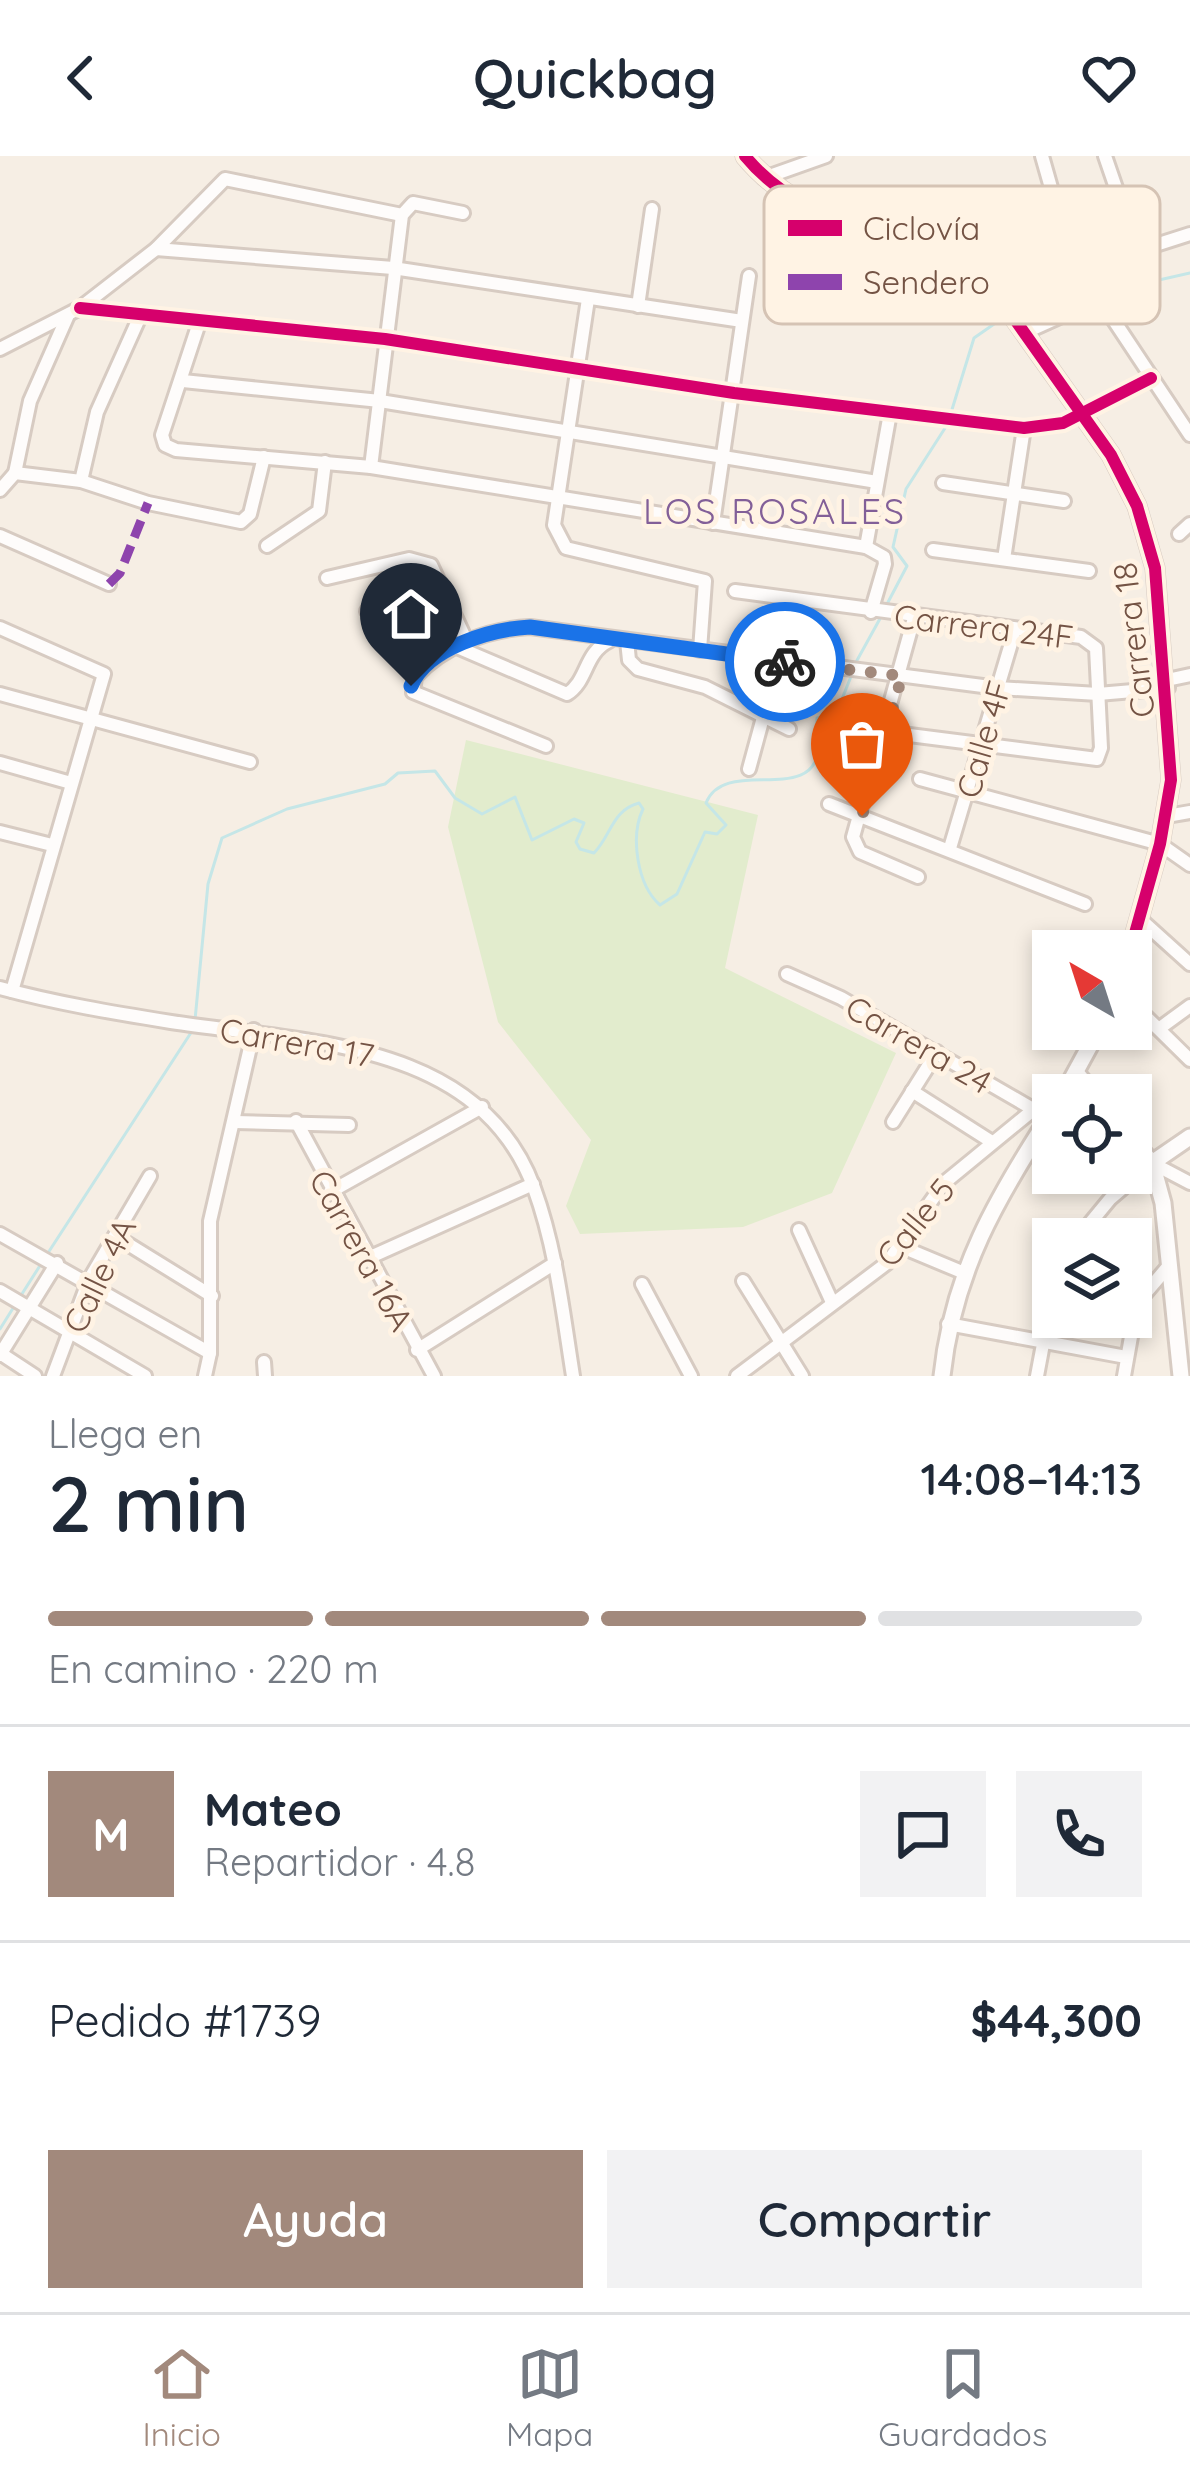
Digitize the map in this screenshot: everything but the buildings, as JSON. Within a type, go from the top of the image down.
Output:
[{"type":"street","name":"Carrera 18","points":[[745,156],[776,186]]},
{"type":"street","points":[[764,178],[826,156]]},
{"type":"street","points":[[1042,156],[1051,186]]},
{"type":"street","points":[[1105,156],[1115,186]]},
{"type":"street","points":[[0,349],[74,312],[156,248],[225,178],[402,215]]},
{"type":"street","points":[[371,467],[402,215],[413,203],[463,213]]},
{"type":"street","points":[[638,306],[652,208]]},
{"type":"street","points":[[1160,244],[1190,234]]},
{"type":"street","points":[[156,248],[393,268],[742,321]]},
{"type":"street","points":[[713,523],[748,277]]},
{"type":"street","points":[[588,299],[574,368],[554,526],[566,548],[705,581],[700,650]]},
{"type":"street","points":[[74,312],[141,314],[385,339],[734,393],[1024,428],[1064,423],[1151,378]]},
{"type":"street","points":[[0,490],[14,473],[30,401],[74,312]]},
{"type":"street","points":[[81,481],[97,412],[141,314]]},
{"type":"street","points":[[200,320],[162,435],[165,446],[371,467],[866,547],[884,557],[878,613]]},
{"type":"street","name":"Carrera 18","points":[[1020,324],[1127,482],[1147,536],[1168,684],[1167,816],[1137,930]]},
{"type":"street","points":[[1023,328],[1034,324]]},
{"type":"street","points":[[1120,324],[1190,435]]},
{"type":"street","points":[[183,381],[380,400],[877,482]]},
{"type":"street","points":[[866,547],[890,412]]},
{"type":"street","points":[[1004,559],[1024,428]]},
{"type":"street","points":[[14,473],[81,481],[148,503],[241,522],[250,514],[264,457]]},
{"type":"street","points":[[267,546],[319,511],[326,462]]},
{"type":"street","points":[[944,483],[1064,501]]},
{"type":"street","points":[[1178,534],[1190,524]]},
{"type":"street","points":[[0,536],[109,584]]},
{"type":"street","points":[[933,550],[1089,571]]},
{"type":"street","points":[[327,578],[409,559],[422,562],[437,572],[462,645],[567,694],[576,688],[592,651],[610,640]]},
{"type":"street","name":"Carrera 24F","points":[[735,591],[1090,639],[1098,694]]},
{"type":"street","points":[[749,769],[795,600]]},
{"type":"street","points":[[367,610],[447,605]]},
{"type":"street","points":[[914,618],[854,845],[918,877]]},
{"type":"street","points":[[546,746],[421,696],[411,686],[422,669],[496,628],[530,627],[998,688],[1098,694],[1168,684],[1190,675]]},
{"type":"street","points":[[0,628],[104,674],[6,989]]},
{"type":"street","name":"Calle 4F","points":[[950,848],[1015,630]]},
{"type":"street","points":[[627,641],[629,659],[638,669],[705,687],[789,729]]},
{"type":"street","points":[[0,694],[250,762]]},
{"type":"street","points":[[886,732],[1097,759],[1098,694]]},
{"type":"street","points":[[0,763],[71,783]]},
{"type":"street","points":[[920,779],[1160,844],[1190,865]]},
{"type":"street","points":[[829,804],[1085,904]]},
{"type":"street","points":[[1167,816],[1190,812]]},
{"type":"street","points":[[0,832],[52,845]]},
{"type":"street","points":[[1140,919],[1190,964]]},
{"type":"street","name":"Carrera 24","points":[[787,974],[1032,1106]]},
{"type":"street","name":"Carrera 17","points":[[6,989],[390,1058],[482,1107],[533,1184],[555,1262],[574,1376]]},
{"type":"street","points":[[1160,1028],[1190,1006]]},
{"type":"street","points":[[1152,1021],[1190,1060]]},
{"type":"street","points":[[206,1376],[211,1352],[210,1221],[254,1030]]},
{"type":"street","points":[[1077,1074],[1089,1050]]},
{"type":"street","points":[[893,1123],[937,1052]]},
{"type":"street","points":[[912,1090],[992,1142]]},
{"type":"street","points":[[330,1192],[482,1107]]},
{"type":"street","name":"Calle 5","points":[[737,1376],[784,1345],[831,1300],[873,1274],[902,1247],[944,1183],[992,1142],[1032,1120]]},
{"type":"street","name":"Carrera 16A","points":[[296,1121],[330,1192],[434,1376]]},
{"type":"street","points":[[235,1122],[349,1125]]},
{"type":"street","points":[[942,1376],[948,1324],[962,1272],[989,1210],[1032,1136]]},
{"type":"street","points":[[1152,1163],[1190,1137]]},
{"type":"street","points":[[1152,1163],[1190,1184]]},
{"type":"street","points":[[1152,1163],[1163,1203],[1180,1376]]},
{"type":"street","name":"Calle 4A","points":[[53,1376],[89,1280],[150,1177]]},
{"type":"street","points":[[367,1259],[533,1184]]},
{"type":"street","points":[[1094,1218],[1116,1194]]},
{"type":"street","points":[[799,1230],[831,1300]]},
{"type":"street","points":[[0,1234],[211,1352]]},
{"type":"street","points":[[115,1236],[212,1296]]},
{"type":"street","points":[[902,1247],[962,1272]]},
{"type":"street","points":[[35,1376],[0,1354],[28,1308],[48,1258]]},
{"type":"street","points":[[417,1350],[555,1262]]},
{"type":"street","points":[[1124,1376],[1137,1303],[1166,1269]]},
{"type":"street","points":[[743,1281],[802,1376]]},
{"type":"street","points":[[643,1283],[692,1376]]},
{"type":"street","points":[[0,1291],[146,1376]]},
{"type":"street","points":[[948,1324],[1126,1357]]},
{"type":"street","points":[[1036,1376],[1041,1340]]},
{"type":"green space","points":[[466,740],[758,815],[725,968],[896,1053],[832,1193],[743,1227],[580,1234],[566,1206],[591,1140],[498,1022],[448,827]]},
{"type":"waterway","points":[[1160,280],[1190,273]]},
{"type":"waterway","points":[[950,416],[974,338],[994,324]]},
{"type":"waterway","points":[[886,606],[907,566],[893,547],[906,489],[947,425]]},
{"type":"waterway","points":[[855,664],[882,615]]},
{"type":"waterway","points":[[195,1020],[208,884],[222,838],[287,809],[385,784],[398,773],[435,771],[455,798],[482,814],[515,797],[532,840],[574,819],[584,823],[576,842],[580,849],[594,853],[617,817],[639,803],[643,809],[637,833],[638,860],[646,885],[660,905],[677,894],[705,832],[717,834],[726,825],[706,803],[716,789],[749,780],[786,779],[814,764],[819,746],[817,718],[836,714],[852,674]]},
{"type":"waterway","points":[[46,1256],[194,1028]]},
{"type":"waterway","points":[[20,1297],[41,1264]]},
{"type":"waterway","points":[[0,1329],[15,1305]]},
{"type":"marked path","points":[[109,584],[120,573],[148,503]]},
{"type":"cycle path","points":[[745,156],[777,186]]},
{"type":"cycle path","points":[[80,308],[385,339],[734,393],[1024,428],[1063,423],[1151,378]]},
{"type":"cycle path","points":[[1018,324],[1111,455],[1137,506],[1155,568],[1171,780],[1160,844],[1136,930]]},
{"type":"way so far","points":[[785,662],[902,676],[862,816]]},
{"type":"district","name":"LOS ROSALES","points":[[775,510]]},
{"type":"route","points":[[411,686],[422,669],[496,628],[530,627],[785,662]]}]
